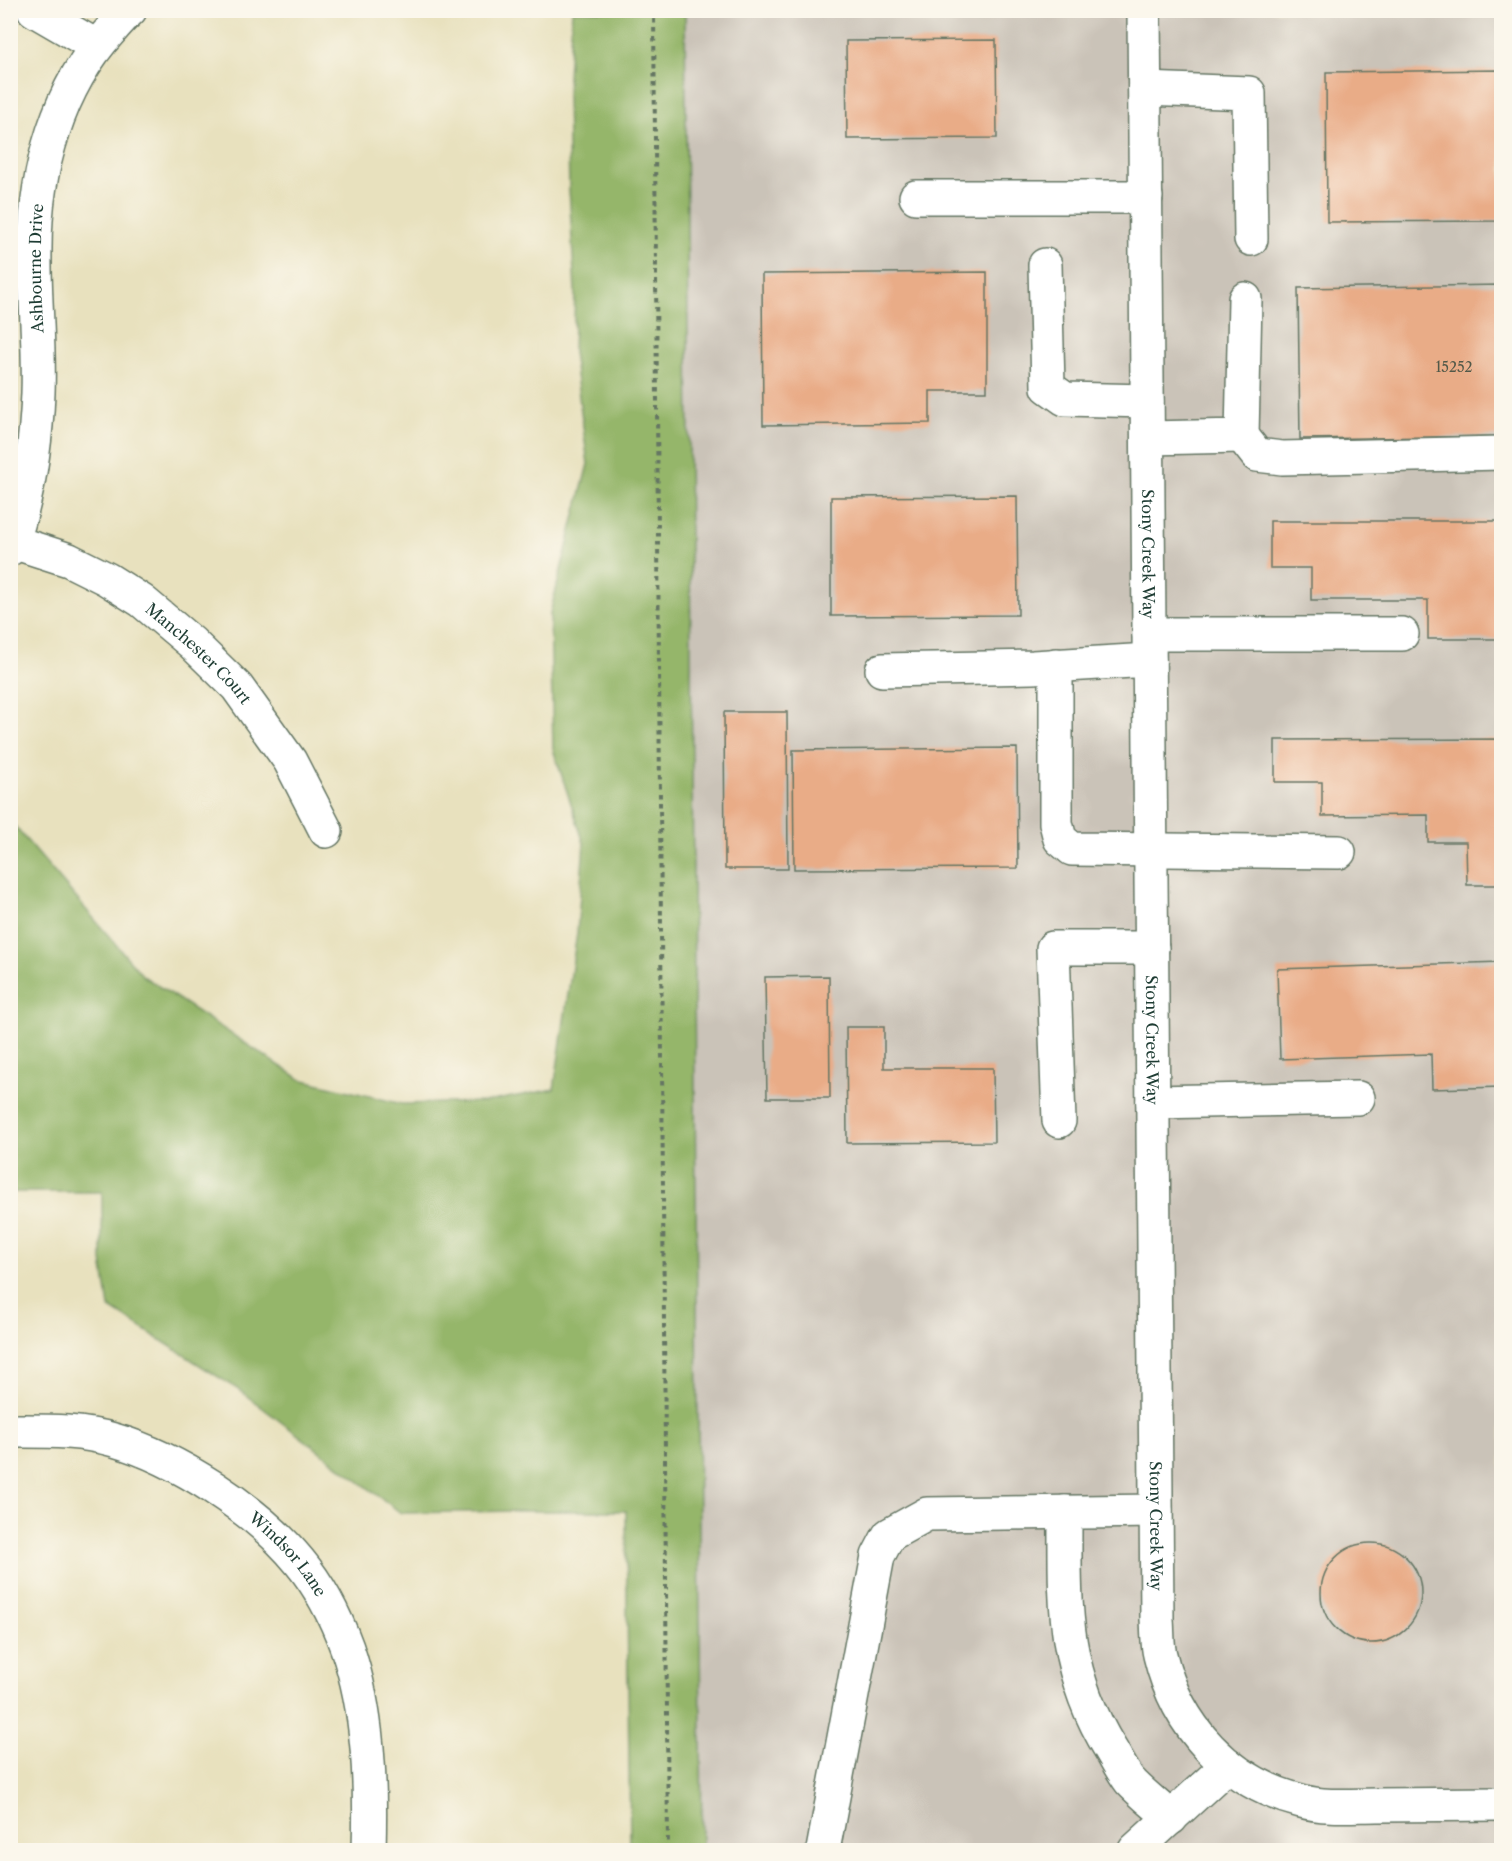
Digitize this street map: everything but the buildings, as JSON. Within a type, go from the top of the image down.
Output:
[{"type":"street","points":[[34,10],[96,46]]},
{"type":"street","name":"Ashbourne Drive","points":[[12,546],[28,485],[38,391],[35,247],[37,201],[54,125],[75,80],[96,46],[130,10]]},
{"type":"street","name":"Stony Creek Way","points":[[1144,10],[1156,1619],[1160,1653],[1168,1682],[1197,1735],[1228,1765],[1262,1788],[1303,1802],[1338,1805],[1502,1804]]},
{"type":"street","points":[[1145,89],[1249,93],[1251,239]]},
{"type":"street","points":[[916,197],[1146,197]]},
{"type":"street","points":[[1045,265],[1048,387],[1065,399],[1147,401]]},
{"type":"street","points":[[1245,298],[1242,436],[1257,454],[1282,458],[1502,453]]},
{"type":"street","points":[[1148,438],[1242,436]]},
{"type":"street","name":"Manchester Court","points":[[12,546],[69,560],[107,579],[142,601],[192,642],[237,687],[277,742],[290,761],[326,831]]},
{"type":"street","points":[[882,670],[1056,665],[1149,647],[1402,634]]},
{"type":"street","points":[[1056,665],[1056,824],[1060,839],[1072,849],[1339,852]]},
{"type":"street","points":[[1059,1121],[1053,948],[1152,948]]},
{"type":"street","points":[[1153,1102],[1358,1098]]},
{"type":"street","name":"Windsor Lane","points":[[10,1431],[71,1431],[114,1440],[147,1452],[203,1480],[262,1524],[299,1561],[326,1602],[346,1647],[360,1695],[368,1755],[369,1851]]},
{"type":"street","points":[[823,1851],[878,1556],[889,1535],[927,1514],[1156,1511]]},
{"type":"street","points":[[1065,1512],[1065,1600],[1069,1642],[1076,1674],[1098,1728],[1130,1780],[1171,1818]]},
{"type":"street","points":[[1135,1851],[1228,1765]]},
{"type":"path","points":[[654,10],[668,1851]]},
{"type":"shaded area","points":[[685,11],[1501,11],[1501,1850],[702,1850]]},
{"type":"green space","points":[[572,11],[685,11],[702,1850],[630,1850],[626,1511],[401,1513],[239,1390],[109,1307],[102,1260],[102,1192],[11,1192],[11,822],[143,976],[300,1079],[402,1104],[486,1102],[554,1089],[577,933],[584,843],[553,749],[550,613],[588,464],[573,352],[575,291],[569,189],[567,93]]}]
